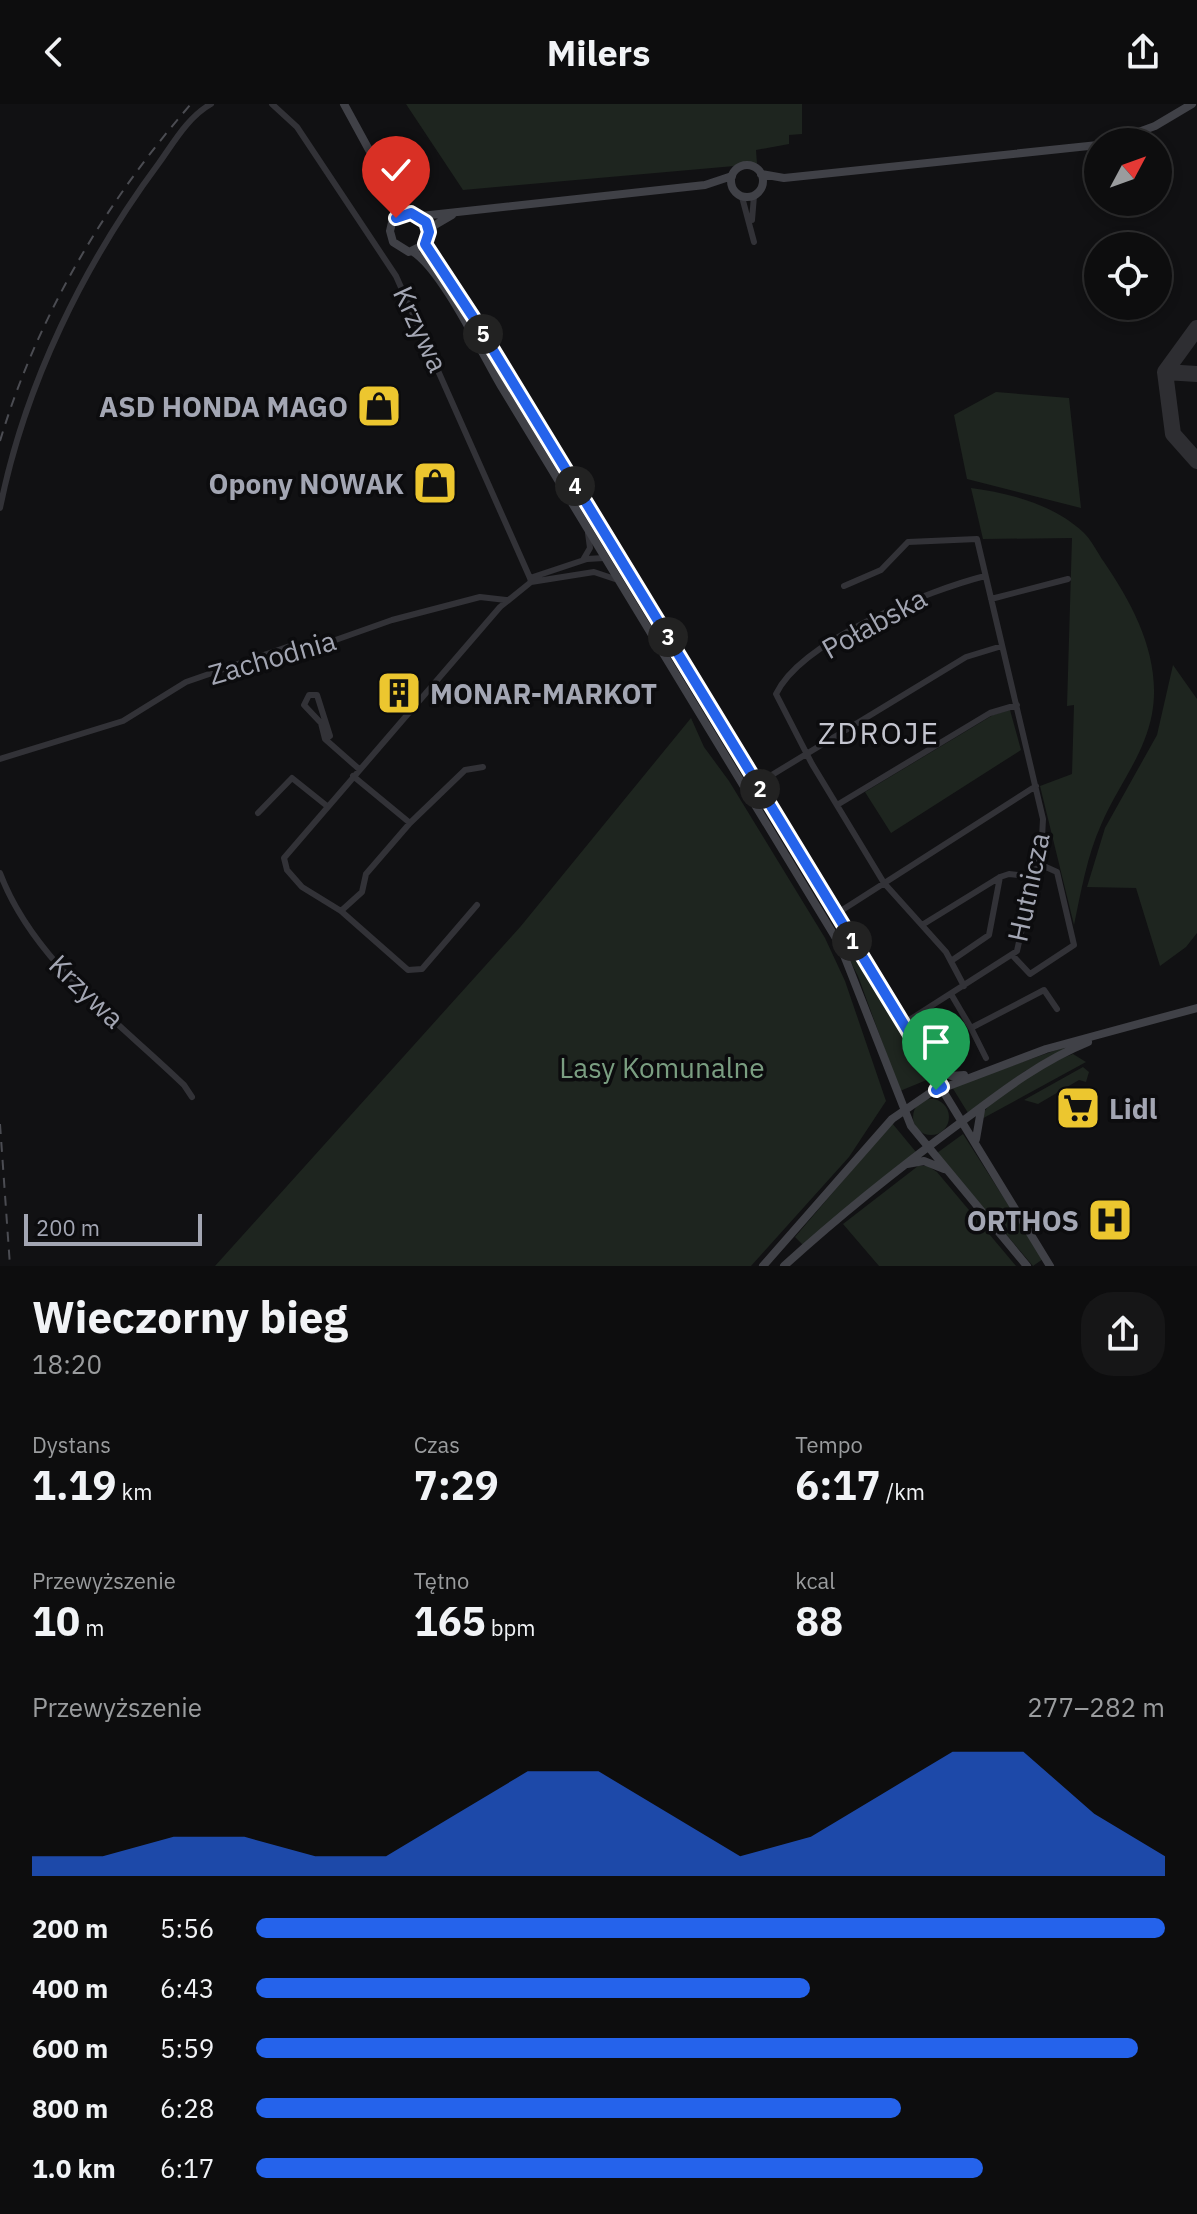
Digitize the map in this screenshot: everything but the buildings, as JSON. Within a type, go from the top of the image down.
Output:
[{"type":"main road","points":[[344,104],[386,181],[411,213],[421,216],[705,185],[732,176],[737,169],[747,166],[761,174],[784,178]]},
{"type":"main road","points":[[1150,128],[1192,104]]},
{"type":"main road","points":[[705,185],[733,189],[742,197],[754,196],[762,185],[784,178],[1084,146]]},
{"type":"main road","points":[[761,174],[762,185]]},
{"type":"main road","points":[[732,176],[733,189]]},
{"type":"main road","points":[[386,181],[395,210],[390,231],[393,242],[402,250],[412,251],[425,244]]},
{"type":"main road","points":[[428,229],[459,211]]},
{"type":"main road","points":[[393,221],[411,213]]},
{"type":"main road","points":[[421,216],[428,229],[425,244],[567,471],[1050,1266]]},
{"type":"main road","points":[[412,251],[424,261],[459,311],[555,477],[845,954],[911,1126],[1027,1266]]},
{"type":"main road","points":[[555,477],[567,471]]},
{"type":"main road","points":[[724,754],[735,748]]},
{"type":"main road","points":[[763,1266],[903,1108],[942,1087],[1046,1049],[1197,1008]]},
{"type":"main road","points":[[784,1266],[903,1165],[983,1105],[1054,1058],[1116,1031]]},
{"type":"main road","points":[[926,1063],[951,1076],[977,1075]]},
{"type":"main road","points":[[980,1150],[975,1129],[983,1105]]},
{"type":"main road","points":[[903,1165],[924,1161],[948,1171]]},
{"type":"street","points":[[0,508],[30,404],[83,282],[144,183],[195,115],[211,104]]},
{"type":"street","name":"Krzywa","points":[[272,104],[297,127],[396,276],[530,580]]},
{"type":"street","points":[[752,228],[754,196]]},
{"type":"street","points":[[742,197],[754,242]]},
{"type":"street","points":[[583,560],[590,548],[587,530]]},
{"type":"street","name":"Hutnicza","points":[[844,586],[881,570],[908,542],[977,539],[1036,786],[1043,828],[1022,939],[1013,956],[903,1024]]},
{"type":"street","points":[[594,572],[604,558],[615,551]]},
{"type":"street","points":[[477,905],[416,972],[408,970],[341,911],[308,891],[289,873],[284,858],[296,848],[327,806],[506,600],[530,580],[583,560],[604,558]]},
{"type":"street","points":[[530,580],[594,572],[612,576],[621,585]]},
{"type":"street","name":"Połabska","points":[[807,754],[776,694],[810,659],[853,628],[938,588],[985,576]]},
{"type":"street","points":[[991,599],[1068,579]]},
{"type":"street","name":"Zachodnia","points":[[0,759],[123,721],[186,682],[290,646],[327,643],[480,597],[506,600]]},
{"type":"street","points":[[757,784],[966,657],[1002,646]]},
{"type":"street","points":[[325,739],[330,736],[321,701],[317,695],[309,695],[304,705],[321,723],[325,739],[359,769]]},
{"type":"street","points":[[837,805],[990,713],[1017,705]]},
{"type":"street","points":[[807,754],[884,883],[951,961],[964,986]]},
{"type":"street","points":[[341,911],[362,892],[366,874],[410,823],[465,770],[483,767]]},
{"type":"street","points":[[353,776],[410,823]]},
{"type":"street","points":[[258,813],[292,778],[327,806]]},
{"type":"street","points":[[836,914],[1036,786]]},
{"type":"street","points":[[1013,956],[1030,974],[1075,943],[1057,872],[1037,863]]},
{"type":"street","name":"Krzywa","points":[[0,873],[21,916],[43,948],[184,1085],[192,1097]]},
{"type":"street","points":[[922,925],[1000,877],[1009,874],[1035,877]]},
{"type":"street","points":[[951,961],[989,935],[1000,877]]},
{"type":"street","points":[[971,1028],[1044,990],[1057,1009]]},
{"type":"street","points":[[951,994],[986,1058]]},
{"type":"green space","points":[[406,104],[802,104],[802,134],[789,135],[789,144],[756,150],[757,164],[463,190]]},
{"type":"green space","points":[[996,392],[1069,398],[1081,508],[967,479],[954,415]]},
{"type":"green space","points":[[971,488],[1030,501],[1058,514],[1083,532],[1126,597],[1149,653],[1154,693],[1148,729],[1137,758],[1096,837],[1074,925],[1040,786],[1072,774],[1074,705],[1067,706],[1072,538],[983,539]]},
{"type":"green space","points":[[1173,665],[1197,699],[1197,933],[1186,947],[1160,966],[1136,888],[1087,887],[1105,828],[1157,735]]},
{"type":"green space","points":[[1010,710],[1021,750],[891,833],[865,792],[993,715]]},
{"type":"green space","name":"Lasy Komunalne","points":[[691,718],[704,747],[729,781],[825,938],[845,981],[886,1101],[849,1157],[751,1266],[215,1266],[521,926]]},
{"type":"green space","points":[[842,929],[929,1079],[900,1091],[858,976],[836,933]]},
{"type":"green space","points":[[1082,1041],[1025,1071],[968,1113],[952,1087]]},
{"type":"green space","points":[[1073,1054],[1086,1062],[978,1121],[1006,1090],[1047,1065]]},
{"type":"green space","points":[[1083,1067],[1089,1072],[1086,1082],[1079,1080],[1038,1104],[1024,1100]]},
{"type":"green space","points":[[931,1099],[944,1104],[949,1117],[944,1130],[931,1135],[918,1130],[913,1117],[918,1104]]},
{"type":"green space","points":[[892,1123],[916,1152],[803,1245],[795,1237]]},
{"type":"green space","points":[[963,1134],[1043,1259],[1033,1266],[937,1153]]},
{"type":"green space","points":[[918,1166],[928,1166],[937,1172],[1016,1266],[879,1266],[843,1224]]},
{"type":"taxiway","points":[[1197,328],[1165,372],[1173,434],[1197,461]]},
{"type":"taxiway","points":[[1165,372],[1197,374]]},
{"type":"railway","points":[[0,441],[34,350],[78,262],[130,180],[191,104]]},
{"type":"railway","points":[[0,1124],[10,1266]]},
{"type":"place","name":"ASD HONDA MAGO","points":[[379,406]]},
{"type":"place","name":"Opony NOWAK","points":[[435,483]]},
{"type":"place","name":"MONAR-MARKOT","points":[[399,693]]},
{"type":"place","name":"Lidl","points":[[1078,1108]]},
{"type":"place","name":"ORTHOS","points":[[1110,1220]]},
{"type":"district","name":"ZDROJE","points":[[879,732]]},
{"type":"route","points":[[396,218],[411,213],[421,216],[426,222],[429,232],[425,244],[433,261],[473,317],[942,1087],[936,1090]]}]
